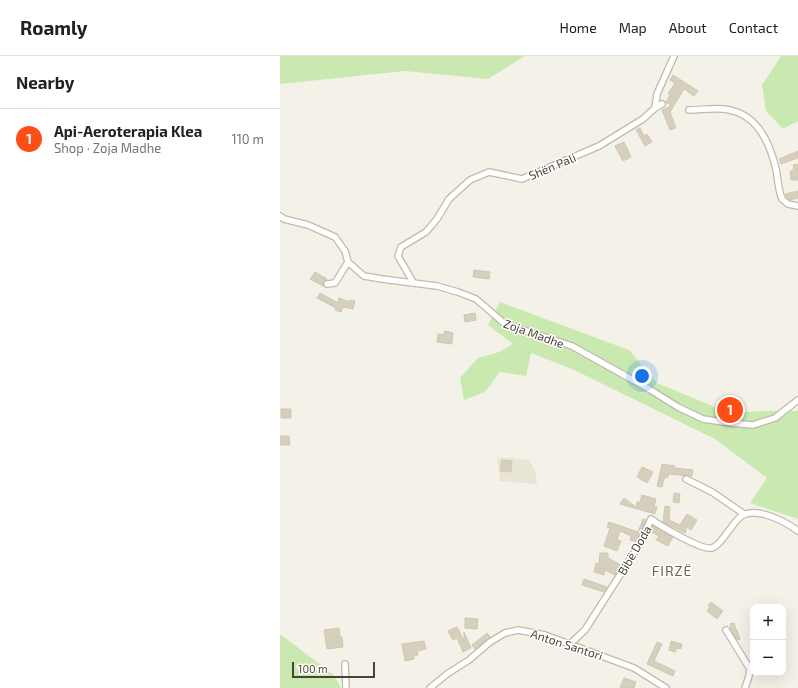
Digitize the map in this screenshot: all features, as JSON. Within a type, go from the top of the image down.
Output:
[{"type":"street","points":[[655,108],[657,94],[674,56]]},
{"type":"street","name":"Shën Pali","points":[[413,282],[398,256],[401,247],[426,232],[437,219],[449,199],[470,180],[489,172],[522,179],[599,146],[643,119],[662,104]]},
{"type":"street","points":[[689,110],[723,109],[740,113],[750,120],[761,131],[772,153],[782,199],[788,204],[798,206]]},
{"type":"street","name":"Zoja Madhe","points":[[280,216],[308,225],[335,237],[345,251],[348,262],[364,276],[413,282],[458,292],[476,299],[505,324],[572,346],[678,407],[703,419],[730,424],[753,425],[775,418],[798,400]]},
{"type":"street","points":[[327,284],[335,283],[348,262]]},
{"type":"street","points":[[686,479],[712,492],[744,514],[751,512],[759,513],[785,522],[798,531]]},
{"type":"street","name":"Bibë Doda","points":[[570,644],[585,630],[639,545],[651,519],[697,546],[706,549],[712,548],[718,544],[739,517],[744,514]]},
{"type":"street","name":"Anton Santori","points":[[430,688],[447,674],[469,660],[490,642],[505,633],[518,630],[527,631],[570,644],[634,668],[666,688]]},
{"type":"street","points":[[726,630],[750,670],[750,676],[745,688]]},
{"type":"street","points":[[345,664],[346,688]]},
{"type":"shaded area","points":[[497,457],[529,460],[535,470],[537,484],[500,481]]},
{"type":"green space","points":[[280,56],[525,56],[488,79],[405,71],[280,84]]},
{"type":"green space","points":[[781,56],[798,56],[798,121],[783,129],[766,111],[762,85]]},
{"type":"green space","points":[[500,302],[629,350],[657,383],[729,413],[798,411],[798,519],[750,503],[767,478],[715,439],[572,369],[531,353],[526,376],[500,372],[485,392],[464,400],[460,378],[478,358],[499,352],[513,344],[488,325]]},
{"type":"green space","points":[[280,634],[334,675],[341,688],[280,688]]},
{"type":"building","points":[[673,75],[698,91],[694,96],[684,89],[670,112],[676,128],[670,130],[662,110],[671,106],[666,102],[670,95],[668,94],[675,83],[670,80]]},
{"type":"building","points":[[640,128],[644,136],[647,134],[652,142],[645,146],[636,130]]},
{"type":"building","points":[[624,142],[631,157],[623,161],[615,146]]},
{"type":"building","points":[[798,151],[798,158],[781,164],[779,159]]},
{"type":"building","points":[[794,164],[798,165],[798,180],[791,180],[790,171],[793,171]]},
{"type":"building","points":[[798,191],[798,198],[789,200],[785,194]]},
{"type":"building","points":[[474,270],[490,272],[489,279],[473,277]]},
{"type":"building","points":[[315,272],[327,279],[323,282],[323,286],[310,279]]},
{"type":"building","points":[[320,293],[338,303],[339,298],[349,302],[350,300],[355,301],[353,309],[343,307],[341,312],[335,310],[336,308],[317,298]]},
{"type":"building","points":[[475,313],[476,320],[465,322],[464,315]]},
{"type":"building","points":[[445,331],[453,333],[452,344],[437,342],[438,334],[443,335]]},
{"type":"building","points":[[281,409],[291,409],[291,418],[281,418]]},
{"type":"building","points":[[280,436],[289,436],[290,445],[280,445]]},
{"type":"building","points":[[502,460],[512,461],[511,472],[500,471]]},
{"type":"building","points":[[662,464],[675,466],[674,468],[693,470],[692,476],[668,474],[668,477],[664,479],[662,487],[657,486]]},
{"type":"building","points":[[642,467],[653,472],[647,483],[637,477]]},
{"type":"building","points":[[674,493],[680,494],[679,503],[673,502]]},
{"type":"building","points":[[642,495],[656,499],[654,506],[657,507],[655,514],[620,504],[624,498],[636,507],[637,502],[640,502]]},
{"type":"building","points":[[665,506],[670,507],[669,520],[680,525],[687,514],[697,520],[691,530],[687,527],[685,533],[663,522]]},
{"type":"building","points":[[643,519],[646,520],[636,542],[630,540],[631,536],[620,531],[617,540],[621,541],[617,551],[604,546],[610,528],[607,527],[609,522],[638,532]]},
{"type":"building","points":[[653,526],[673,537],[668,546],[656,540],[659,536],[650,531]]},
{"type":"building","points":[[600,553],[608,553],[608,558],[621,565],[615,575],[605,570],[604,575],[594,572],[596,563],[599,564]]},
{"type":"building","points":[[584,579],[607,587],[604,592],[582,585]]},
{"type":"building","points":[[711,602],[723,611],[717,619],[707,611]]},
{"type":"building","points":[[465,618],[478,619],[477,629],[465,628]]},
{"type":"building","points":[[734,623],[740,639],[737,640],[731,630],[730,624]]},
{"type":"building","points":[[457,627],[464,641],[464,632],[471,648],[463,652],[457,638],[453,640],[448,631]]},
{"type":"building","points":[[339,628],[343,647],[327,649],[324,630]]},
{"type":"building","points":[[487,633],[490,637],[475,649],[472,645]]},
{"type":"building","points":[[424,641],[426,649],[417,651],[418,655],[414,656],[414,659],[405,661],[402,644]]},
{"type":"building","points":[[671,641],[682,644],[681,649],[677,648],[675,652],[669,650]]},
{"type":"building","points":[[657,642],[662,644],[654,661],[675,671],[673,676],[647,664]]},
{"type":"building","points":[[624,678],[636,682],[634,688],[620,688]]},
{"type":"place","name":"Api-Aeroterapia Klea","points":[[730,410]]},
{"type":"district","name":"FIRZË","points":[[672,570]]}]
